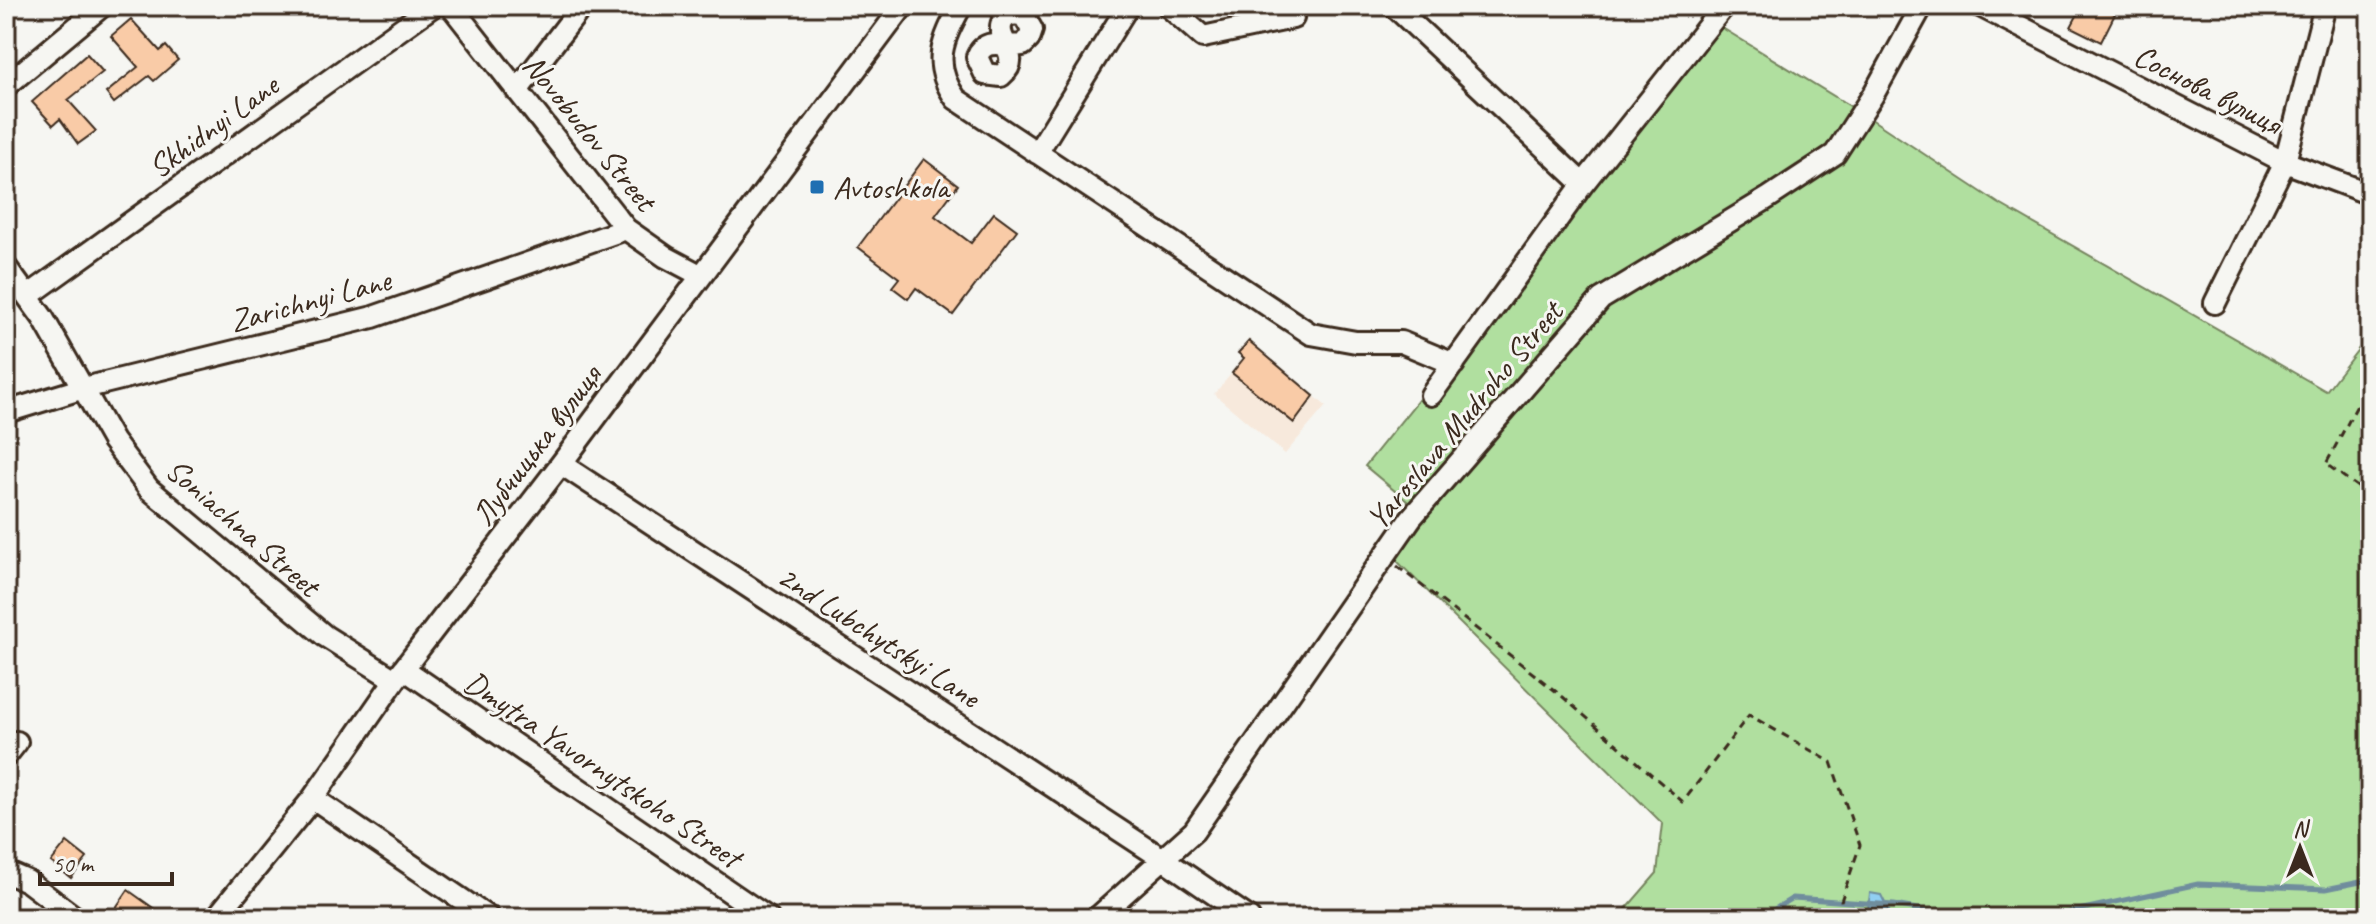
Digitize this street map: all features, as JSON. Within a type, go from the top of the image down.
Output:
[{"type":"street","points":[[6,86],[102,6]]},
{"type":"street","name":"Skhidnyi Lane","points":[[28,296],[433,6]]},
{"type":"street","name":"Novobudov Street","points":[[451,6],[626,229],[666,257],[700,275]]},
{"type":"street","points":[[517,91],[582,6]]},
{"type":"street","name":"Лубчицька вулиця","points":[[216,918],[313,798],[400,674],[903,6]]},
{"type":"street","points":[[961,6],[946,33],[940,57],[943,81],[956,99],[1311,334],[1356,342],[1401,342],[1454,364]]},
{"type":"street","points":[[1037,153],[1128,6]]},
{"type":"street","points":[[1168,6],[1203,37],[1293,18]]},
{"type":"street","points":[[1394,6],[1583,184]]},
{"type":"street","points":[[1431,395],[1583,184],[1724,6]]},
{"type":"street","name":"Yaroslava Mudroho Street","points":[[1097,918],[1194,831],[1411,518],[1601,299],[1835,154],[1873,95],[1922,6]]},
{"type":"street","name":"Соснова вулиця","points":[[1980,6],[2285,162],[2370,194]]},
{"type":"street","points":[[2215,303],[2285,162],[2325,6]]},
{"type":"street","name":"Zarichnyi Lane","points":[[6,412],[84,388],[373,317],[626,229]]},
{"type":"street","name":"Soniachna Street","points":[[6,267],[52,331],[113,441],[149,489],[325,636],[400,674]]},
{"type":"street","name":"2nd Lubchytskyi Lane","points":[[561,464],[1249,918]]},
{"type":"street","name":"Dmytra Yavornytskoho Street","points":[[400,674],[768,918]]},
{"type":"street","points":[[313,798],[489,918]]},
{"type":"street","points":[[6,872],[27,881],[76,918]]},
{"type":"path","points":[[2370,381],[2326,464],[2370,496]]},
{"type":"path","points":[[1385,556],[1563,697],[1683,802],[1749,715],[1831,762],[1860,845],[1841,901],[1842,918]]},
{"type":"shaded area","points":[[1249,341],[1326,406],[1285,454],[1214,394],[1244,359],[1238,353]]},
{"type":"green space","points":[[1719,26],[1868,117],[1998,203],[2326,391],[2370,334],[2370,918],[1618,918],[1657,873],[1663,824],[1395,559],[1421,525],[1408,502],[1365,466]]},
{"type":"water","points":[[1870,893],[1881,895],[1889,911],[1868,910]]},
{"type":"building","points":[[2082,6],[2099,6],[2115,14],[2101,42],[2071,27]]},
{"type":"building","points":[[131,19],[160,51],[166,46],[178,60],[154,81],[149,76],[114,103],[106,93],[138,67],[111,36]]},
{"type":"building","points":[[87,54],[103,72],[68,100],[96,131],[78,144],[60,119],[53,125],[32,102]]},
{"type":"building","points":[[924,159],[958,185],[935,216],[971,243],[994,213],[1017,230],[953,315],[916,288],[908,299],[892,287],[899,278],[858,247]]},
{"type":"building","points":[[1249,341],[1314,396],[1294,423],[1232,373],[1244,358],[1238,353]]},
{"type":"building","points":[[67,842],[87,858],[71,878],[51,862]]},
{"type":"building","points":[[128,890],[156,910],[150,918],[109,918]]},
{"type":"waterway","points":[[1760,918],[1793,898],[1894,905],[1940,913],[2065,913],[2198,884],[2326,889],[2370,880]]},
{"type":"place","name":"Avtoshkola","points":[[817,187]]}]
